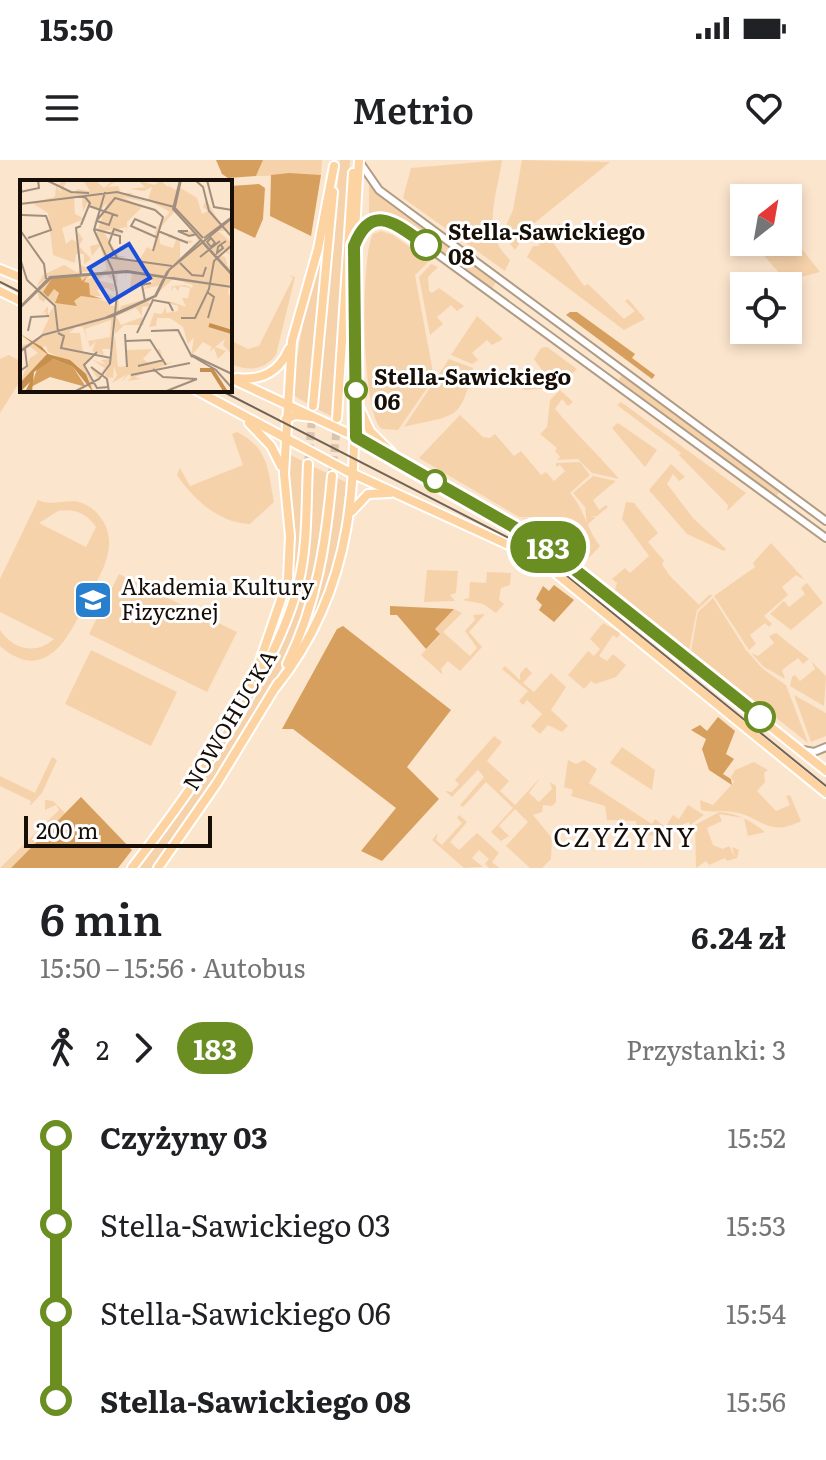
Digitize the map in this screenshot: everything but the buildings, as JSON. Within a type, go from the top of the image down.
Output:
[{"type":"main road","points":[[349,519],[356,437],[354,246],[357,160]]},
{"type":"main road","points":[[337,418],[357,160]]},
{"type":"main road","points":[[232,378],[254,379],[269,374],[284,360],[318,249],[335,163]]},
{"type":"main road","points":[[313,406],[335,163]]},
{"type":"main road","points":[[0,269],[20,277]]},
{"type":"main road","points":[[0,291],[20,301]]},
{"type":"main road","points":[[250,690],[288,579],[290,536],[284,474],[292,341]]},
{"type":"main road","points":[[232,379],[356,437],[549,548],[826,771]]},
{"type":"main road","points":[[200,392],[285,440],[537,558],[826,793]]},
{"type":"main road","points":[[356,393],[370,431],[404,463]]},
{"type":"main road","points":[[229,408],[268,441],[284,474]]},
{"type":"main road","points":[[286,419],[295,415],[320,418]]},
{"type":"main road","points":[[322,458],[346,461],[354,453]]},
{"type":"main road","name":"NOWOHUCKA","points":[[132,868],[184,795],[280,636],[298,586],[305,542],[308,464]]},
{"type":"main road","name":"NOWOHUCKA","points":[[158,868],[217,783],[276,687],[300,637],[316,591],[332,476]]},
{"type":"main road","points":[[276,687],[291,669],[329,594],[356,503],[368,494],[397,495]]},
{"type":"street","points":[[357,160],[379,190],[826,521]]},
{"type":"street","points":[[354,246],[370,222],[392,222],[826,538]]},
{"type":"street","points":[[547,335],[557,322]]},
{"type":"street","points":[[787,509],[795,498]]},
{"type":"street","points":[[795,746],[811,752],[826,747]]},
{"type":"shaded area","points":[[216,160],[263,160],[256,176],[228,178],[222,174]]},
{"type":"shaded area","points":[[263,160],[322,160],[321,175],[256,176]]},
{"type":"shaded area","points":[[340,160],[350,160],[333,417],[317,409]]},
{"type":"shaded area","points":[[502,160],[494,200],[493,226],[495,238],[510,260],[505,271],[403,198],[411,168]]},
{"type":"shaded area","points":[[522,160],[610,162],[532,225],[515,250],[507,240],[505,228],[513,210]]},
{"type":"shaded area","points":[[271,175],[321,175],[311,236],[270,216]]},
{"type":"shaded area","points":[[259,184],[265,188],[263,219],[255,238],[232,227],[232,186]]},
{"type":"shaded area","points":[[369,185],[496,282],[491,290],[398,222],[385,217],[369,220]]},
{"type":"shaded area","points":[[559,223],[564,230],[552,241],[584,286],[588,284],[624,319],[635,311],[625,301],[628,299],[645,319],[624,330],[527,257],[533,246],[538,246]]},
{"type":"shaded area","points":[[381,231],[393,235],[429,261],[415,275],[434,378],[398,430],[382,429],[375,418],[366,367],[366,272],[373,234]]},
{"type":"shaded area","points":[[325,241],[308,404],[293,395],[297,355]]},
{"type":"shaded area","points":[[802,249],[820,272],[802,277],[802,272],[778,272],[764,256],[802,256]]},
{"type":"shaded area","points":[[431,264],[438,267],[428,277],[429,291],[432,293],[439,288],[464,306],[457,311],[451,305],[437,317],[443,324],[430,335],[419,277]]},
{"type":"shaded area","points":[[289,275],[295,277],[276,355],[255,368],[232,365],[232,341],[248,349],[259,346],[293,278]]},
{"type":"shaded area","points":[[577,312],[635,354],[632,358],[655,375],[652,379],[566,315]]},
{"type":"shaded area","points":[[477,316],[503,339],[492,345],[487,340],[472,353],[478,360],[472,364],[451,355]]},
{"type":"shaded area","points":[[547,347],[577,369],[558,388],[524,390],[517,377],[528,364],[530,368],[523,375],[534,388],[550,381],[534,359],[541,348]]},
{"type":"shaded area","points":[[9,355],[20,361],[20,381],[0,413],[0,359]]},
{"type":"shaded area","points":[[449,359],[473,368],[459,407],[445,417],[404,427]]},
{"type":"shaded area","points":[[623,374],[781,490],[775,498],[617,382]]},
{"type":"shaded area","points":[[560,390],[573,402],[568,406],[562,399],[555,409],[619,479],[592,473],[578,459],[557,460],[560,457],[555,451],[557,448],[540,434],[547,427],[550,400]]},
{"type":"shaded area","points":[[621,402],[746,493],[727,511],[728,505],[679,455],[681,453],[617,405]]},
{"type":"shaded area","points":[[460,415],[483,437],[490,438],[495,434],[514,456],[521,451],[541,475],[546,472],[554,481],[565,471],[560,465],[556,467],[556,463],[580,462],[590,475],[570,493],[600,546],[584,563],[522,518],[562,517],[519,517],[419,458]]},
{"type":"shaded area","points":[[618,423],[657,450],[645,467],[612,428]]},
{"type":"shaded area","points":[[237,432],[248,438],[261,453],[268,470],[274,502],[250,524],[218,515],[191,493],[177,475],[180,468],[190,486],[243,465],[232,434]]},
{"type":"shaded area","points":[[289,454],[304,462],[301,530],[290,596],[274,638],[288,599],[294,559]]},
{"type":"shaded area","points":[[671,464],[685,477],[679,481],[673,474],[667,484],[693,518],[726,549],[724,551],[687,534],[649,490]]},
{"type":"shaded area","points":[[312,466],[329,474],[323,529],[309,601],[289,651],[255,716],[215,778],[152,868],[139,868],[233,734],[274,662],[305,573]]},
{"type":"shaded area","points":[[593,476],[616,481],[593,500],[599,510],[606,505],[608,507],[597,516],[588,516],[596,517],[587,525],[585,507],[573,493]]},
{"type":"shaded area","points":[[337,478],[346,482],[340,534],[327,583],[314,615],[328,556]]},
{"type":"shaded area","points":[[38,500],[80,503],[96,512],[104,523],[109,546],[101,573],[74,626],[55,650],[44,658],[31,661],[17,657],[0,646],[0,630],[11,642],[25,648],[40,647],[54,639],[0,612],[0,579]],"holes":[[[64,510],[84,515],[96,527],[86,547],[39,523]]]},
{"type":"shaded area","points":[[626,502],[634,503],[658,533],[648,542],[664,561],[662,564],[670,576],[699,605],[710,594],[712,596],[697,610],[689,650],[615,590],[617,583],[612,579],[625,568],[630,573],[649,556],[622,519]]},
{"type":"shaded area","points":[[771,543],[805,580],[796,575],[782,587],[788,595],[764,616],[772,624],[769,627],[765,623],[750,635],[756,644],[749,650],[714,596],[755,567],[753,563]]},
{"type":"shaded area","points":[[427,570],[458,571],[456,593],[450,595],[455,601],[424,602]]},
{"type":"shaded area","points":[[487,572],[511,573],[510,585],[501,588],[499,600],[504,604],[496,613],[483,604],[462,600],[469,598],[470,582],[486,583]]},
{"type":"shaded area","points":[[119,574],[237,632],[207,692],[89,634]]},
{"type":"shaded area","points":[[807,583],[823,603],[791,630],[770,614],[784,601],[789,607],[805,594],[801,588]]},
{"type":"shaded area","points":[[554,585],[574,600],[554,622],[539,610],[542,605],[536,599],[543,586],[549,591]]},
{"type":"shaded area","points":[[713,598],[746,650],[763,669],[786,685],[808,743],[691,651],[698,612]]},
{"type":"shaded area","points":[[390,606],[454,609],[435,629],[440,634],[426,649],[397,615],[390,615]]},
{"type":"shaded area","points":[[454,609],[462,613],[443,632],[470,656],[477,648],[465,631],[475,620],[473,615],[485,614],[469,632],[482,647],[460,671],[448,661],[441,669],[443,675],[421,655],[440,635],[434,629]]},
{"type":"shaded area","points":[[603,623],[621,633],[617,638],[613,635],[599,656],[607,661],[613,654],[626,665],[616,677],[595,684],[591,681],[584,689],[568,675],[588,651],[594,656],[600,649],[590,639]]},
{"type":"shaded area","points":[[343,626],[451,710],[407,767],[439,799],[382,861],[361,851],[396,808],[293,729],[282,729],[337,629]]},
{"type":"shaded area","points":[[776,633],[809,659],[803,664],[798,658],[782,670],[785,679],[764,667],[751,653],[758,656],[774,643],[769,636]]},
{"type":"shaded area","points":[[91,650],[177,692],[151,746],[65,704]]},
{"type":"shaded area","points":[[811,661],[826,676],[824,706],[790,686],[792,677],[795,675],[800,681],[815,669]]},
{"type":"shaded area","points":[[505,666],[520,680],[520,674],[526,667],[532,673],[523,683],[534,692],[551,673],[566,687],[551,710],[568,726],[562,732],[548,725],[540,734],[531,726],[542,714],[527,700],[523,705],[519,701],[528,691],[502,669]]},
{"type":"shaded area","points":[[794,695],[826,713],[826,736],[811,742]]},
{"type":"shaded area","points":[[718,717],[735,731],[726,754],[734,759],[723,774],[731,779],[732,785],[709,770],[702,749],[706,739],[691,730],[700,725],[707,731]]},
{"type":"shaded area","points":[[494,736],[502,742],[487,761],[509,781],[500,791],[515,805],[541,777],[529,793],[539,802],[552,789],[550,782],[556,786],[556,802],[552,806],[543,805],[542,812],[533,815],[552,838],[551,859],[542,868],[530,868],[506,846],[528,822],[515,809],[499,826],[509,836],[501,841],[491,832],[513,808],[486,782],[463,807],[460,805],[484,777],[478,770],[452,797],[445,791],[452,792],[459,784],[455,780]]},
{"type":"shaded area","points":[[622,747],[655,770],[652,790],[610,763]]},
{"type":"shaded area","points":[[52,757],[57,760],[42,793],[30,806],[31,801],[0,786],[0,776],[35,793]]},
{"type":"shaded area","points":[[568,760],[576,764],[584,760],[597,769],[589,783],[652,824],[655,819],[665,827],[673,815],[679,819],[688,805],[704,815],[690,825],[689,822],[657,835],[637,836],[636,821],[607,820],[605,806],[571,796],[573,790],[564,787]]},
{"type":"shaded area","points":[[754,762],[768,770],[764,773],[765,782],[757,791],[776,811],[790,805],[786,796],[790,795],[801,821],[789,826],[772,827],[733,812],[701,810],[700,800],[713,805],[734,782],[731,777],[735,770]]},
{"type":"shaded area","points":[[81,797],[132,850],[118,868],[11,868]]},
{"type":"shaded area","points":[[45,800],[53,801],[65,813],[11,868],[0,868],[59,810],[56,805],[45,810]]},
{"type":"shaded area","points":[[719,812],[743,818],[719,814],[722,821],[707,828],[713,845],[723,849],[729,846],[735,857],[732,847],[739,850],[737,858],[727,861],[725,858],[709,865],[706,861],[696,868],[695,825]]},
{"type":"shaded area","points":[[459,815],[467,822],[450,842],[459,850],[477,833],[499,853],[492,862],[499,868],[489,868],[485,864],[489,859],[479,850],[472,858],[483,867],[464,868],[432,840],[438,833],[436,840],[442,845],[462,823],[457,818]]},
{"type":"shaded area","points":[[744,818],[754,824],[765,832],[748,836]]},
{"type":"tunnel","points":[[308,464],[313,406]]},
{"type":"tunnel","points":[[332,476],[337,425]]},
{"type":"tram line","points":[[0,282],[20,292]]},
{"type":"tram line","points":[[224,392],[540,554],[826,786]]},
{"type":"bus line","name":"183","points":[[426,245],[395,223],[379,220],[370,222],[364,228],[354,246],[356,437],[540,542],[760,717]]},
{"type":"place","name":"Stella-Sawickiego 08","points":[[426,245]]},
{"type":"place","name":"Stella-Sawickiego 06","points":[[356,390]]},
{"type":"place","name":"Akademia Kultury Fizycznej","points":[[93,600]]},
{"type":"district","name":"CZYŻYNY","points":[[625,838]]}]
